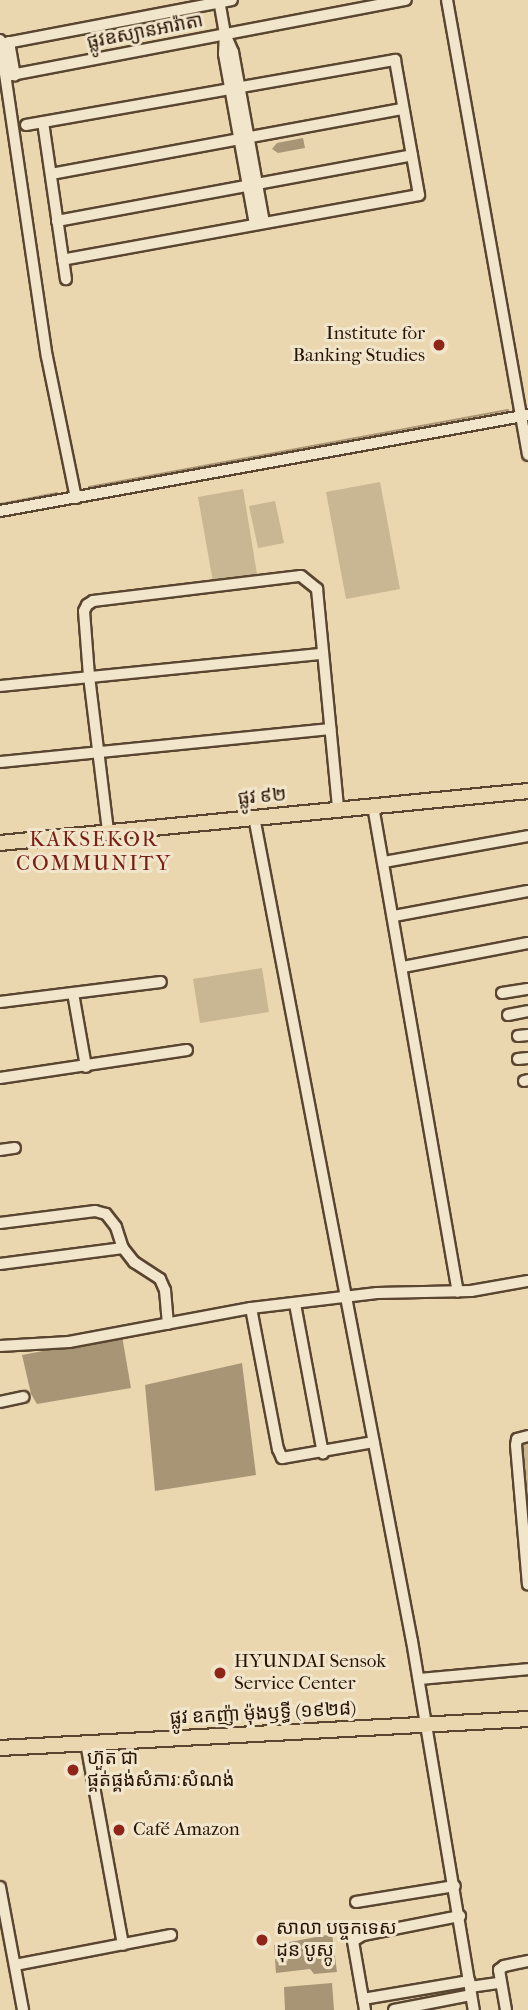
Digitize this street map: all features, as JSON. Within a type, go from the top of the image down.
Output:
[{"type":"main road","name":"ផ្លូវ ៩២","points":[[0,843],[528,791]]},
{"type":"main road","name":"ផ្លូវ ឧកញ៉ា ម៉ុងឫទ្ធី (១៩២៨)","points":[[0,1748],[528,1719]]},
{"type":"street","points":[[76,498],[47,357],[6,42],[232,0]]},
{"type":"street","name":"ផ្លូវឧស្យានអារ៉ាតា","points":[[10,75],[406,0]]},
{"type":"street","points":[[447,0],[525,416],[528,455]]},
{"type":"street","points":[[219,1],[225,34],[222,44],[235,89],[259,223]]},
{"type":"street","points":[[26,125],[395,60],[419,195],[63,260]]},
{"type":"street","points":[[51,174],[403,109]]},
{"type":"street","points":[[43,122],[66,279]]},
{"type":"street","points":[[57,222],[412,156]]},
{"type":"street","points":[[0,512],[525,416]]},
{"type":"street","points":[[108,831],[84,611],[93,601],[301,576],[317,589],[338,809]]},
{"type":"street","points":[[0,686],[322,654]]},
{"type":"street","points":[[0,762],[330,729]]},
{"type":"street","points":[[373,806],[458,1292]]},
{"type":"street","points":[[254,817],[419,1679],[474,2010]]},
{"type":"street","points":[[384,862],[528,836]]},
{"type":"street","points":[[394,916],[528,891]]},
{"type":"street","points":[[403,967],[528,943]]},
{"type":"street","points":[[0,1002],[161,982]]},
{"type":"street","points":[[502,993],[528,989]]},
{"type":"street","points":[[73,993],[86,1067]]},
{"type":"street","points":[[508,1015],[528,1011]]},
{"type":"street","points":[[0,1077],[86,1067],[187,1050]]},
{"type":"street","points":[[0,1150],[15,1148]]},
{"type":"street","points":[[0,1223],[95,1211],[106,1214],[116,1227],[124,1248],[145,1271],[160,1279],[165,1290],[168,1325]]},
{"type":"street","points":[[0,1264],[124,1248]]},
{"type":"street","points":[[0,1346],[69,1342],[251,1308],[347,1297],[458,1292],[528,1281]]},
{"type":"street","points":[[295,1304],[323,1453]]},
{"type":"street","points":[[251,1308],[279,1455],[288,1459],[374,1443]]},
{"type":"street","points":[[0,1402],[23,1397]]},
{"type":"street","points":[[528,1436],[517,1439],[516,1445],[527,1548],[528,1584]]},
{"type":"street","points":[[419,1679],[528,1669]]},
{"type":"street","points":[[86,1744],[122,1945]]},
{"type":"street","points":[[356,1902],[455,1886]]},
{"type":"street","points":[[0,1887],[23,2010]]},
{"type":"street","points":[[460,1916],[363,1935],[353,1941],[364,2005],[500,1983]]},
{"type":"street","points":[[0,1958],[14,1960],[122,1945],[171,1935]]},
{"type":"street","points":[[506,2010],[500,1983],[501,1968],[528,1961]]},
{"type":"street","points":[[394,2010],[470,1987]]},
{"type":"shaded area","points":[[303,138],[305,148],[278,153],[272,149],[277,143]]},
{"type":"shaded area","points":[[380,482],[400,589],[346,599],[326,492]]},
{"type":"shaded area","points":[[243,489],[257,574],[213,582],[198,497]]},
{"type":"shaded area","points":[[275,501],[284,543],[258,548],[249,506]]},
{"type":"shaded area","points":[[262,968],[269,1012],[200,1023],[193,979]]},
{"type":"shaded area","points":[[122,1336],[131,1388],[37,1404],[31,1394],[22,1355]]},
{"type":"shaded area","points":[[242,1363],[256,1475],[155,1491],[145,1385]]},
{"type":"shaded area","points":[[528,1442],[528,1524],[520,1443]]},
{"type":"shaded area","points":[[332,1934],[337,1972],[314,1974],[310,1969],[276,1973],[274,1945]]},
{"type":"shaded area","points":[[332,1983],[334,2010],[285,2010],[284,1987]]},
{"type":"waterway","points":[[89,487],[508,410]]},
{"type":"waterway","points":[[0,504],[57,493]]},
{"type":"place","name":"Institute for Banking Studies","points":[[439,345]]},
{"type":"place","name":"HYUNDAI Sensok Service Center","points":[[220,1673]]},
{"type":"place","name":"ហ៊ួត ជា ផ្គត់ផ្គង់សំភារៈសំណង់","points":[[73,1770]]},
{"type":"place","name":"Café Amazon","points":[[119,1830]]},
{"type":"place","name":"សាលា បច្ចកទេស ដុន បូស្កូ","points":[[262,1940]]},
{"type":"district","name":"KAKSEKOR COMMUNITY","points":[[94,851]]}]
